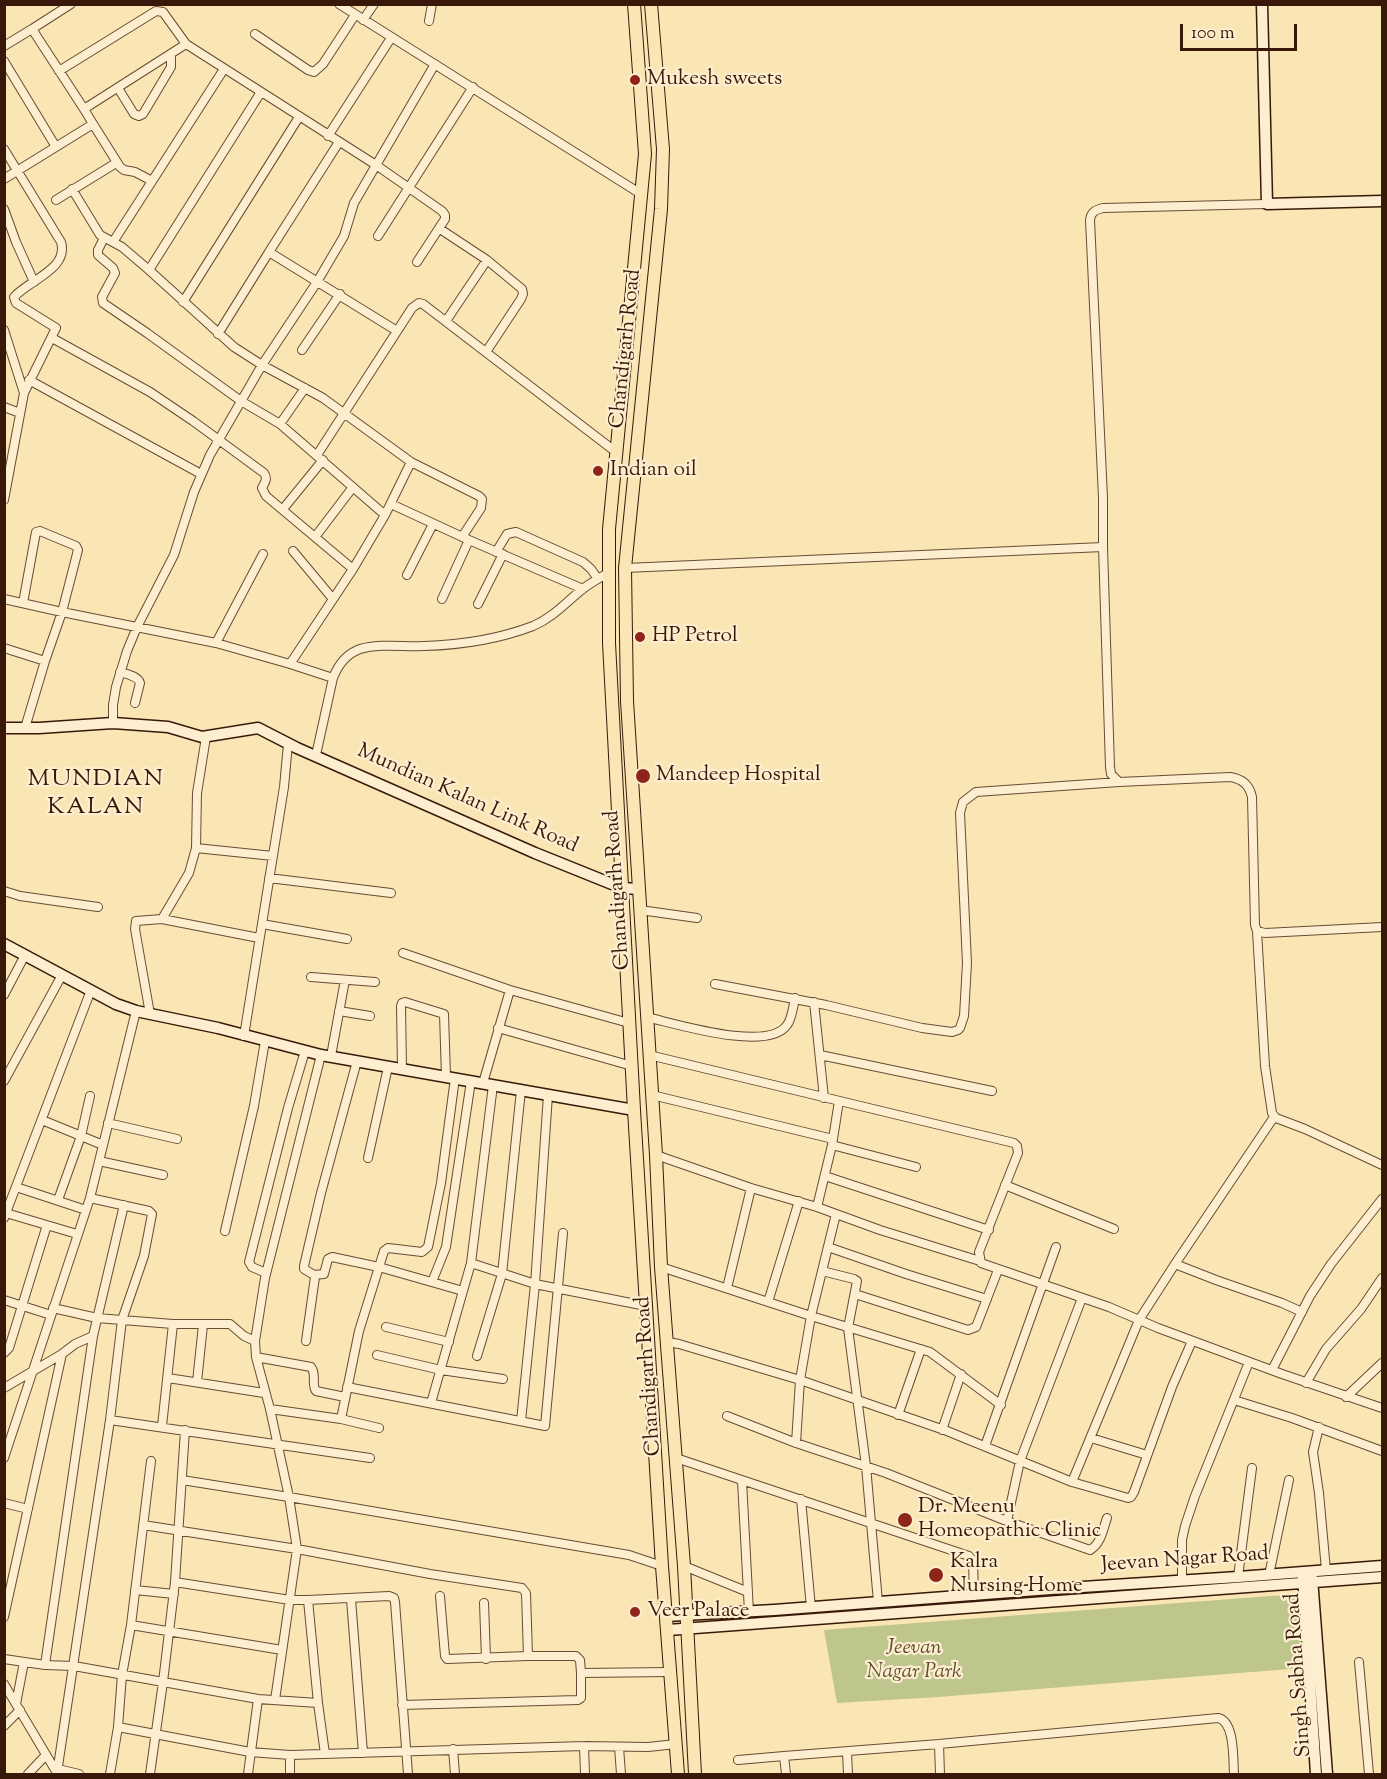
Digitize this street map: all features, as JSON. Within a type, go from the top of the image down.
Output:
[{"type":"main road","name":"Chandigarh Road","points":[[634,4],[645,154],[603,576],[609,643],[629,1023],[662,1566],[678,1774]]},
{"type":"main road","name":"Chandigarh Road","points":[[651,4],[663,148],[661,209],[625,568],[627,701],[661,1267],[684,1566],[695,1774]]},
{"type":"street","points":[[4,46],[70,4]]},
{"type":"street","points":[[339,4],[641,194]]},
{"type":"street","points":[[255,34],[308,70],[315,72],[359,17],[374,4]]},
{"type":"street","points":[[429,21],[432,4]]},
{"type":"street","points":[[1262,4],[1267,204]]},
{"type":"street","points":[[59,71],[156,11],[163,12],[186,44],[376,165],[442,211],[445,219],[417,262]]},
{"type":"street","points":[[32,29],[116,163],[124,170],[135,172],[152,181]]},
{"type":"street","points":[[328,136],[392,38]]},
{"type":"street","points":[[84,109],[186,44]]},
{"type":"street","points":[[118,88],[134,114],[139,116],[171,67],[171,54]]},
{"type":"street","points":[[4,61],[56,147]]},
{"type":"street","points":[[113,723],[113,705],[120,672],[137,627],[174,555],[201,474],[218,439],[344,236],[353,206],[435,64]]},
{"type":"street","points":[[113,242],[224,69]]},
{"type":"street","points":[[378,236],[473,87]]},
{"type":"street","points":[[149,270],[261,92]]},
{"type":"street","points":[[183,302],[299,117]]},
{"type":"street","points":[[4,179],[93,124]]},
{"type":"street","points":[[218,334],[339,142]]},
{"type":"street","points":[[4,149],[61,242],[63,250],[54,266],[16,294],[14,300],[54,326],[56,330],[24,393],[4,500]]},
{"type":"street","points":[[56,200],[116,163]]},
{"type":"street","points":[[72,189],[97,231],[104,238],[113,242],[149,270],[218,334],[262,365],[323,398],[411,462],[476,493],[482,499],[481,508],[465,539],[442,599]]},
{"type":"street","points":[[1119,782],[1111,774],[1110,767],[1103,498],[1093,306],[1091,214],[1103,208],[1383,201]]},
{"type":"street","points":[[4,209],[34,282]]},
{"type":"street","points":[[440,229],[487,260],[522,289],[521,299],[486,352]]},
{"type":"street","points":[[104,238],[98,255],[113,268],[115,273],[102,297],[103,303],[241,401],[280,424],[385,515]]},
{"type":"street","points":[[269,252],[397,331]]},
{"type":"street","points":[[446,321],[487,260]]},
{"type":"street","points":[[302,350],[340,294]]},
{"type":"street","points":[[283,509],[320,458],[345,413],[412,308],[419,303],[446,321],[616,452]]},
{"type":"street","points":[[4,330],[8,355],[24,393]]},
{"type":"street","points":[[52,338],[150,392],[264,473],[266,480],[262,488],[263,492],[353,569]]},
{"type":"street","points":[[29,380],[201,474]]},
{"type":"street","points":[[280,424],[305,388]]},
{"type":"street","points":[[4,407],[20,413]]},
{"type":"street","points":[[290,664],[353,569],[391,504],[411,462]]},
{"type":"street","points":[[315,537],[353,488]]},
{"type":"street","points":[[391,504],[465,539],[583,589]]},
{"type":"street","points":[[407,575],[433,524]]},
{"type":"street","points":[[23,603],[34,534],[40,531],[73,544],[78,550],[62,612],[25,728]]},
{"type":"street","points":[[316,755],[333,678],[341,663],[358,650],[386,646],[425,646],[466,642],[518,631],[553,615],[583,589],[603,576],[583,562],[516,532],[507,534],[478,604]]},
{"type":"street","points":[[625,568],[1103,547]]},
{"type":"street","points":[[293,551],[333,599]]},
{"type":"street","points":[[216,643],[263,554]]},
{"type":"street","points":[[4,599],[216,643],[333,678]]},
{"type":"street","points":[[4,648],[45,661]]},
{"type":"street","points":[[120,672],[140,680],[135,703]]},
{"type":"street","points":[[4,728],[113,723],[168,727],[198,737],[206,737],[197,793],[196,848],[189,873],[162,919]]},
{"type":"street","name":"Mundian Kalan Link Road","points":[[206,737],[258,728],[293,746],[535,852],[622,888],[639,889]]},
{"type":"street","points":[[244,1036],[284,787],[293,746]]},
{"type":"street","points":[[715,984],[814,1002],[922,1028],[952,1032],[958,1030],[964,1016],[967,963],[960,813],[963,802],[976,792],[1119,782],[1230,777],[1239,779],[1246,783],[1252,797],[1255,924],[1270,1108],[1274,1116],[1383,1165]]},
{"type":"street","points":[[196,848],[273,856]]},
{"type":"street","points":[[269,878],[391,893]]},
{"type":"street","points":[[4,891],[20,896],[98,908]]},
{"type":"street","points":[[640,910],[697,918]]},
{"type":"street","points":[[150,1014],[135,923],[139,920],[162,919],[259,938]]},
{"type":"street","points":[[262,924],[347,939]]},
{"type":"street","points":[[1257,931],[1265,933],[1383,927]]},
{"type":"street","points":[[5,945],[116,1004],[136,1011],[326,1056],[634,1110]]},
{"type":"street","points":[[403,953],[510,990],[629,1023]]},
{"type":"street","points":[[4,995],[25,955]]},
{"type":"street","points":[[4,1081],[62,975]]},
{"type":"street","points":[[311,977],[375,982]]},
{"type":"street","points":[[275,1700],[297,1549],[289,1497],[256,1357],[255,1341],[266,1273],[339,1011],[345,980]]},
{"type":"street","points":[[78,1234],[5,1216],[91,990]]},
{"type":"street","points":[[432,1282],[446,1247],[482,1083],[510,990]]},
{"type":"street","points":[[646,1017],[727,1036],[755,1038],[785,1028],[795,999]]},
{"type":"street","points":[[814,1002],[824,1098]]},
{"type":"street","points":[[341,1419],[359,1331],[384,1251],[387,1248],[422,1252],[429,1247],[441,1183],[450,1078],[444,1014],[402,1003],[400,1006],[402,1069]]},
{"type":"street","points":[[4,1458],[90,1198],[136,1011]]},
{"type":"street","points":[[339,1011],[370,1016]]},
{"type":"street","points":[[498,1028],[632,1066]]},
{"type":"street","points":[[225,1231],[254,1106],[265,1041]]},
{"type":"street","points":[[266,1273],[252,1267],[249,1262],[305,1051]]},
{"type":"street","points":[[649,1055],[1014,1143],[1018,1154],[979,1252],[980,1261]]},
{"type":"street","points":[[820,1055],[992,1091]]},
{"type":"street","points":[[357,1061],[321,1193],[305,1270],[314,1275],[324,1274],[327,1259],[330,1257],[379,1267],[463,1290]]},
{"type":"street","points":[[368,1158],[388,1067]]},
{"type":"street","points":[[431,1403],[471,1263],[482,1083]]},
{"type":"street","points":[[477,1356],[502,1274],[521,1090]]},
{"type":"street","points":[[521,1421],[535,1284],[548,1095]]},
{"type":"street","points":[[652,1095],[832,1142],[916,1167]]},
{"type":"street","points":[[58,1200],[81,1136],[90,1096]]},
{"type":"street","points":[[817,1207],[839,1101]]},
{"type":"street","points":[[1072,1482],[1139,1320],[1274,1116]]},
{"type":"street","points":[[42,1119],[103,1145]]},
{"type":"street","points":[[108,1124],[177,1139]]},
{"type":"street","points":[[656,1155],[751,1188],[799,1201],[889,1233],[980,1261],[984,1265],[1082,1298],[1306,1383],[1383,1408]]},
{"type":"street","points":[[99,1161],[163,1175]]},
{"type":"street","points":[[825,1176],[988,1230]]},
{"type":"street","points":[[1005,1185],[1114,1230]]},
{"type":"street","points":[[16,1186],[86,1210]]},
{"type":"street","points":[[727,1288],[751,1188]]},
{"type":"street","points":[[57,1772],[110,1420],[122,1320],[144,1256],[153,1216],[149,1210],[90,1198]]},
{"type":"street","points":[[1272,1370],[1302,1312],[1331,1264],[1383,1198]]},
{"type":"street","points":[[768,1302],[799,1201]]},
{"type":"street","points":[[45,1665],[93,1336],[124,1205]]},
{"type":"street","points":[[796,1443],[800,1380],[812,1316],[836,1214]]},
{"type":"street","points":[[4,1353],[9,1348],[47,1225]]},
{"type":"street","points":[[347,1387],[543,1426],[546,1424],[563,1233]]},
{"type":"street","points":[[828,1247],[987,1299]]},
{"type":"street","points":[[985,1446],[1056,1247]]},
{"type":"street","points":[[471,1263],[535,1284],[646,1306]]},
{"type":"street","points":[[1175,1264],[1302,1312]]},
{"type":"street","points":[[661,1267],[848,1328],[921,1349],[935,1355],[1001,1405]]},
{"type":"street","points":[[855,1294],[968,1330],[975,1327],[998,1270]]},
{"type":"street","points":[[822,1271],[855,1280],[857,1283],[848,1328],[866,1466],[878,1602]]},
{"type":"street","points":[[306,1341],[314,1275]]},
{"type":"street","points":[[1306,1383],[1326,1349],[1361,1309],[1383,1278]]},
{"type":"street","points":[[1007,1521],[1020,1461],[1082,1298]]},
{"type":"street","points":[[4,1300],[52,1312],[97,1318],[173,1324],[230,1324],[244,1336],[255,1341]]},
{"type":"street","points":[[162,1426],[173,1324]]},
{"type":"street","points":[[197,1382],[203,1325]]},
{"type":"street","points":[[386,1327],[449,1342]]},
{"type":"street","points":[[4,1388],[75,1344],[93,1336]]},
{"type":"street","points":[[667,1342],[800,1380],[985,1446],[1072,1482],[1124,1498],[1131,1497],[1134,1492],[1172,1387],[1192,1341]]},
{"type":"street","points":[[898,1415],[921,1349]]},
{"type":"street","points":[[4,1617],[62,1354]]},
{"type":"street","points":[[377,1355],[441,1370],[503,1379]]},
{"type":"street","points":[[256,1357],[311,1367],[314,1371],[315,1391],[345,1397]]},
{"type":"street","points":[[1182,1581],[1182,1540],[1185,1526],[1249,1362]]},
{"type":"street","points":[[1346,1397],[1383,1363]]},
{"type":"street","points":[[942,1430],[961,1374]]},
{"type":"street","points":[[168,1378],[264,1393]]},
{"type":"street","points":[[1234,1400],[1319,1427],[1383,1451]]},
{"type":"street","points":[[270,1409],[341,1419],[379,1428]]},
{"type":"street","points":[[727,1416],[1090,1550],[1100,1540],[1107,1518]]},
{"type":"street","points":[[110,1420],[370,1458]]},
{"type":"street","points":[[1319,1427],[1313,1452],[1326,1570]]},
{"type":"street","points":[[150,1774],[174,1594],[185,1430]]},
{"type":"street","points":[[1091,1438],[1147,1455]]},
{"type":"street","points":[[676,1458],[971,1557],[974,1596]]},
{"type":"street","points":[[110,1774],[118,1727],[122,1676],[131,1625],[150,1461]]},
{"type":"street","points":[[1238,1577],[1252,1468]]},
{"type":"street","points":[[182,1480],[629,1554],[662,1566]]},
{"type":"street","points":[[1269,1575],[1288,1480]]},
{"type":"street","points":[[742,1481],[749,1612]]},
{"type":"street","points":[[801,1499],[811,1608]]},
{"type":"street","points":[[4,1503],[28,1509]]},
{"type":"street","points":[[142,1525],[522,1588],[526,1593],[528,1656]]},
{"type":"street","points":[[684,1566],[748,1592]]},
{"type":"street","name":"Jeevan Nagar Road","points":[[666,1616],[811,1608],[1269,1575],[1307,1578],[1326,1570],[1383,1566]]},
{"type":"street","name":"Jeevan Nagar Road","points":[[668,1630],[1307,1578],[1383,1577]]},
{"type":"street","name":"Singh Sabha Road","points":[[1307,1578],[1316,1774]]},
{"type":"street","name":"Singh Sabha Road","points":[[1307,1578],[1327,1774]]},
{"type":"street","points":[[175,1582],[290,1600],[389,1596],[395,1599],[408,1774]]},
{"type":"street","points":[[135,1590],[174,1594]]},
{"type":"street","points":[[402,1705],[578,1700],[581,1698],[580,1660],[576,1656],[448,1660],[440,1596]]},
{"type":"street","points":[[351,1599],[363,1753]]},
{"type":"street","points":[[308,1600],[325,1754]]},
{"type":"street","points":[[484,1603],[486,1659]]},
{"type":"street","points":[[131,1625],[282,1650]]},
{"type":"street","points":[[4,1659],[45,1665],[74,1666],[258,1699],[318,1702]]},
{"type":"street","points":[[4,1726],[18,1707],[24,1662]]},
{"type":"street","points":[[1359,1662],[1369,1774]]},
{"type":"street","points":[[581,1673],[670,1672]]},
{"type":"street","points":[[4,1684],[57,1772]]},
{"type":"street","points":[[248,1774],[258,1699]]},
{"type":"street","points":[[738,1760],[1218,1718],[1228,1725],[1234,1774]]},
{"type":"street","points":[[118,1727],[250,1752],[290,1755],[676,1744]]},
{"type":"street","points":[[939,1744],[940,1774]]},
{"type":"street","points":[[584,1746],[585,1774]]},
{"type":"street","points":[[619,1747],[621,1774]]},
{"type":"street","points":[[453,1749],[455,1774]]},
{"type":"street","points":[[847,1752],[848,1774]]},
{"type":"street","points":[[28,1774],[46,1755]]},
{"type":"street","points":[[290,1755],[290,1774]]},
{"type":"street","points":[[784,1756],[786,1774]]},
{"type":"street","points":[[57,1772],[79,1774]]},
{"type":"green space","name":"Jeevan Nagar Park","points":[[1297,1594],[1302,1668],[938,1697],[837,1703],[824,1630]]},
{"type":"place","name":"Mukesh sweets","points":[[635,80]]},
{"type":"place","name":"Indian oil","points":[[598,471]]},
{"type":"place","name":"HP Petrol","points":[[640,637]]},
{"type":"place","name":"Mandeep Hospital","points":[[643,776]]},
{"type":"place","name":"Dr. Meenu Homeopathic Clinic","points":[[905,1520]]},
{"type":"place","name":"Kalra Nursing Home","points":[[936,1575]]},
{"type":"place","name":"Veer Palace","points":[[635,1612]]},
{"type":"district","name":"MUNDIAN KALAN","points":[[96,795]]}]
